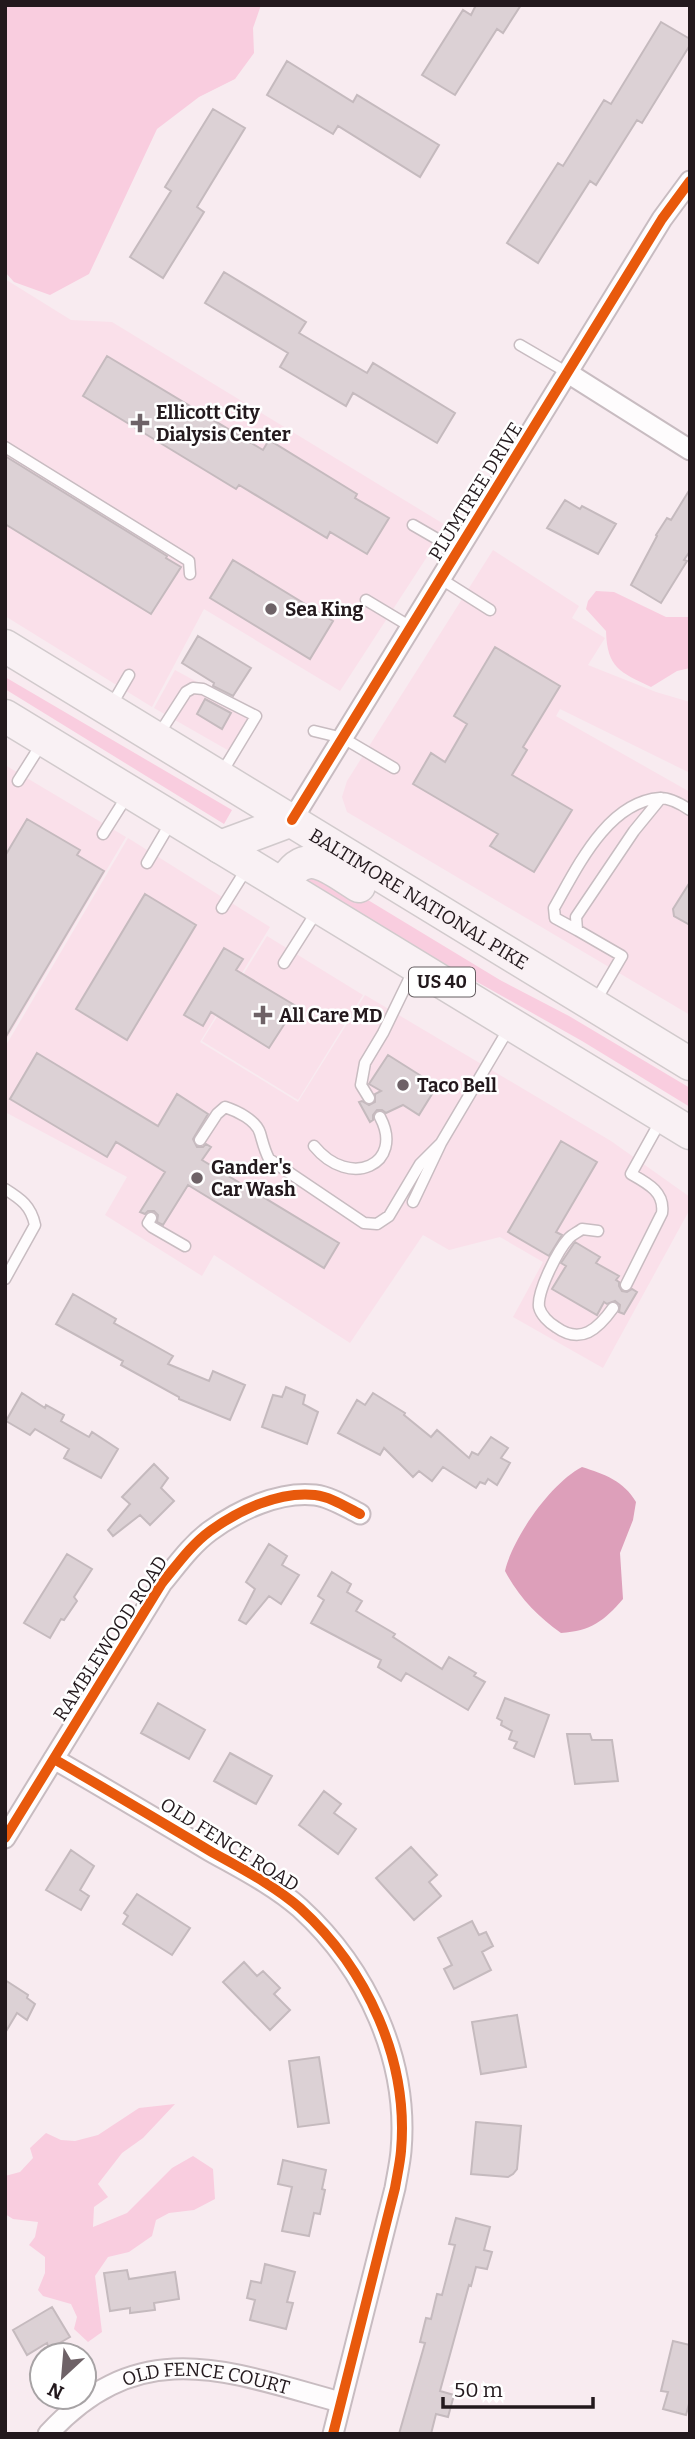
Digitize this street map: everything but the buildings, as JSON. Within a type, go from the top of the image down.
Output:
[{"type":"main road","name":"BALTIMORE NATIONAL PIKE","points":[[5,646],[690,1064]]},
{"type":"main road","name":"US 40","points":[[5,716],[677,1125]]},
{"type":"main road","points":[[220,847],[292,820]]},
{"type":"main road","points":[[283,885],[290,871],[298,864],[308,861],[323,864],[509,975],[594,1005]]},
{"type":"street","name":"PLUMTREE DRIVE","points":[[292,820],[662,219],[690,181]]},
{"type":"street","points":[[568,373],[690,450]]},
{"type":"street","name":"RAMBLEWOOD ROAD","points":[[5,1838],[162,1583],[190,1549],[210,1531],[262,1502],[292,1494],[317,1495],[360,1514]]},
{"type":"street","name":"OLD FENCE ROAD","points":[[54,1759],[260,1880],[299,1908],[336,1947],[362,1983],[385,2033],[396,2073],[401,2151],[332,2434]]},
{"type":"street","name":"OLD FENCE COURT","points":[[48,2434],[87,2397],[116,2382],[152,2370],[193,2367],[233,2372],[340,2402]]},
{"type":"lane","points":[[520,345],[568,373]]},
{"type":"lane","points":[[5,447],[189,561],[190,574]]},
{"type":"lane","points":[[413,525],[458,551]]},
{"type":"lane","points":[[441,579],[490,610]]},
{"type":"lane","points":[[366,600],[411,627]]},
{"type":"lane","points":[[109,709],[129,675]]},
{"type":"lane","points":[[157,738],[186,692],[193,688],[203,690],[256,716],[220,776]]},
{"type":"lane","points":[[314,731],[342,738],[394,768]]},
{"type":"lane","points":[[18,781],[44,740]]},
{"type":"lane","points":[[103,834],[130,792]]},
{"type":"lane","points":[[594,1005],[622,956],[555,918],[554,908],[601,832],[635,805],[661,798],[675,801],[690,810]]},
{"type":"lane","points":[[577,930],[576,917],[634,831],[661,798]]},
{"type":"lane","points":[[147,863],[173,818]]},
{"type":"lane","points":[[222,908],[249,865]]},
{"type":"lane","points":[[284,963],[319,907]]},
{"type":"lane","points":[[369,1098],[361,1085],[365,1063],[416,966]]},
{"type":"lane","points":[[413,1202],[441,1143],[511,1024]]},
{"type":"lane","points":[[200,1140],[217,1114],[225,1107],[233,1110],[256,1124],[262,1146],[270,1158],[364,1223],[377,1224],[389,1216],[420,1164],[441,1143]]},
{"type":"lane","points":[[314,1146],[335,1166],[349,1170],[365,1169],[376,1161],[384,1149],[386,1128],[380,1117]]},
{"type":"lane","points":[[626,1285],[662,1213],[663,1205],[658,1193],[648,1183],[631,1174],[677,1125]]},
{"type":"lane","points":[[5,1189],[22,1199],[33,1213],[35,1225],[5,1279]]},
{"type":"lane","points":[[151,1218],[148,1223],[152,1227],[185,1246]]},
{"type":"lane","points":[[598,1231],[582,1229],[569,1238],[541,1287],[539,1309],[548,1323],[565,1334],[580,1335],[600,1326],[613,1308]]},
{"type":"shaded area","points":[[5,5],[261,5],[253,28],[254,53],[235,79],[199,97],[157,129],[89,274],[50,295],[14,282],[5,272]]},
{"type":"shaded area","points":[[5,279],[71,320],[112,322],[447,526],[340,691],[204,609],[152,707],[5,616]]},
{"type":"shaded area","points":[[493,550],[579,606],[572,618],[605,638],[588,665],[656,692],[690,702],[690,773],[560,709],[556,716],[690,792],[690,1015],[347,812],[342,797],[347,781]]},
{"type":"shaded area","points":[[596,591],[614,592],[666,617],[690,617],[690,668],[677,671],[651,687],[623,672],[609,653],[606,631],[586,609],[588,601]]},
{"type":"shaded area","points":[[175,670],[254,713],[231,752],[154,708]]},
{"type":"shaded area","points":[[5,677],[232,810],[224,824],[5,689]]},
{"type":"shaded area","points":[[5,765],[126,837],[5,1042]]},
{"type":"shaded area","points":[[128,838],[270,927],[200,1042],[298,1102],[365,995],[611,1141],[690,1197],[690,1209],[603,1368],[513,1317],[543,1262],[500,1237],[449,1250],[423,1235],[350,1343],[214,1255],[202,1276],[105,1215],[127,1177],[5,1112],[5,1047]]},
{"type":"shaded area","points":[[308,872],[325,874],[500,980],[569,1016],[690,1088],[690,1107],[582,1041],[314,890],[305,883]]},
{"type":"shaded area","points":[[267,936],[363,995],[298,1100],[202,1041]]},
{"type":"shaded area","points":[[582,1467],[619,1484],[636,1502],[633,1520],[620,1553],[623,1599],[596,1624],[561,1633],[529,1605],[505,1571],[516,1543],[535,1512],[558,1485]]},
{"type":"shaded area","points":[[175,2104],[143,2138],[122,2153],[98,2184],[108,2197],[94,2207],[93,2227],[127,2213],[172,2168],[193,2156],[213,2169],[215,2199],[194,2210],[169,2213],[156,2220],[152,2236],[129,2252],[108,2257],[95,2276],[102,2332],[87,2341],[74,2329],[77,2317],[71,2304],[43,2296],[38,2290],[45,2273],[45,2257],[29,2245],[35,2237],[38,2222],[13,2219],[5,2214],[5,2176],[20,2172],[33,2158],[30,2148],[46,2133],[61,2140],[75,2141],[98,2135],[139,2108]]},
{"type":"cycle path","points":[[292,820],[662,219],[690,181]]},
{"type":"cycle path","points":[[5,1838],[162,1583],[203,1537],[246,1509],[287,1496],[321,1496],[360,1514]]},
{"type":"cycle path","points":[[54,1759],[256,1877],[290,1900],[324,1932],[345,1959],[379,2018],[398,2083],[402,2117],[401,2156],[333,2434]]},
{"type":"place","name":"Ellicott City Dialysis Center","points":[[140,423]]},
{"type":"place","name":"Sea King","points":[[271,609]]},
{"type":"place","name":"All Care MD","points":[[263,1015]]},
{"type":"place","name":"Taco Bell","points":[[403,1085]]},
{"type":"place","name":"Gander's Car Wash","points":[[197,1178]]}]
